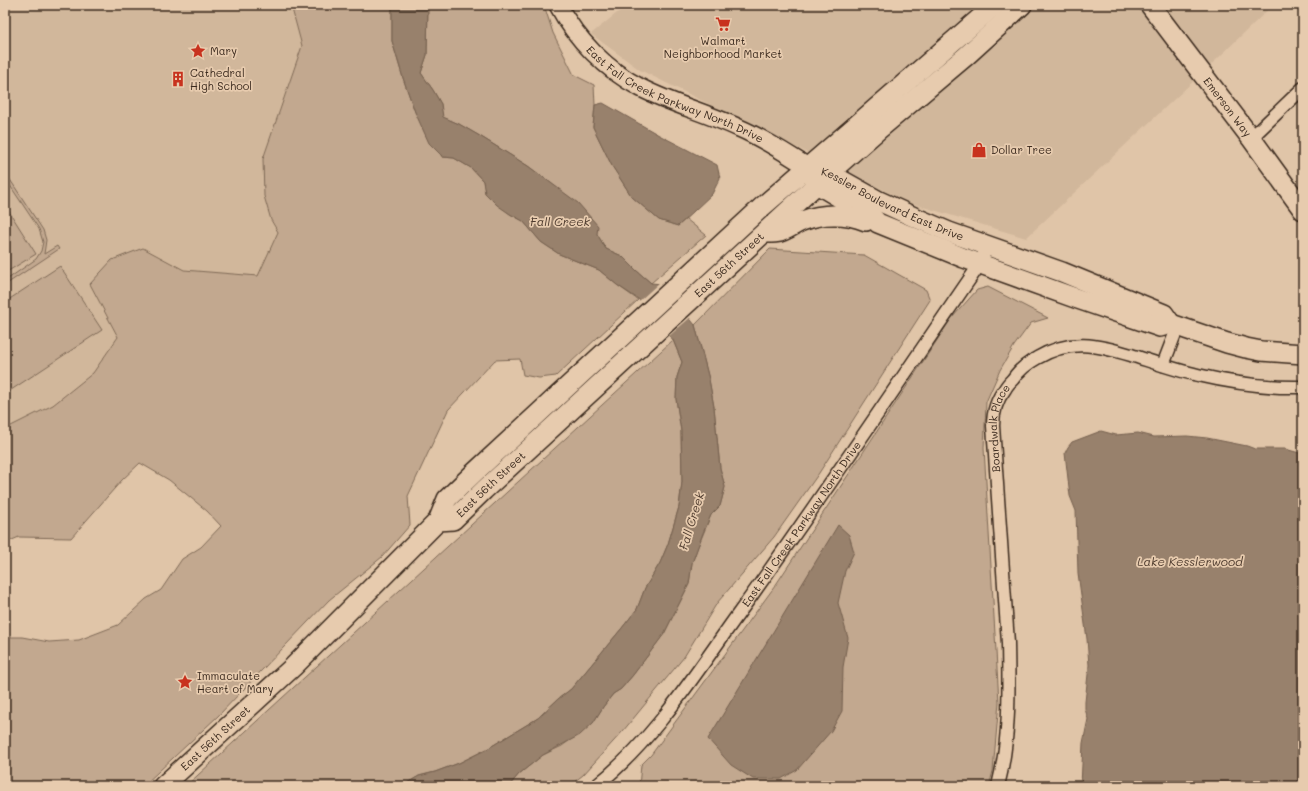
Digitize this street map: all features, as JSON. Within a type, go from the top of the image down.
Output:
[{"type":"main road","name":"East Fall Creek Parkway North Drive","points":[[558,5],[566,19],[590,49],[630,82],[654,94],[748,132],[768,142],[808,167]]},
{"type":"main road","name":"East 56th Street","points":[[163,786],[293,667],[438,521],[447,500],[573,381],[762,207],[881,103],[967,31],[995,5]]},
{"type":"main road","name":"East 56th Street","points":[[438,521],[453,520],[823,179],[976,47],[1022,5]]},
{"type":"main road","name":"Emerson Way","points":[[1150,5],[1251,138],[1303,210]]},
{"type":"main road","name":"Kessler Boulevard East Drive","points":[[808,167],[878,223],[980,264],[1160,327],[1174,325],[1246,348],[1303,354]]},
{"type":"main road","name":"Kessler Boulevard East Drive","points":[[823,179],[862,192],[900,211],[943,229],[1062,272],[1164,314],[1174,325]]},
{"type":"main road","points":[[764,233],[780,232],[805,220],[828,215],[849,216],[878,223]]},
{"type":"street","points":[[1251,138],[1303,88]]},
{"type":"street","name":"East Fall Creek Parkway North Drive","points":[[596,786],[613,773],[631,755],[666,714],[793,539],[980,264],[987,246]]},
{"type":"street","points":[[1163,365],[1174,325]]},
{"type":"street","name":"Boardwalk Place","points":[[998,786],[1006,744],[1009,706],[1008,643],[993,415],[1004,390],[1017,372],[1024,366],[1054,350],[1077,345],[1096,346],[1188,373],[1235,383],[1274,387],[1303,387]]},
{"type":"shaded area","name":"Cathedral High School","points":[[5,5],[291,5],[302,46],[263,159],[271,220],[278,232],[258,276],[184,270],[143,248],[90,284],[118,337],[93,373],[53,405],[5,429]]},
{"type":"shaded area","points":[[291,5],[392,5],[392,41],[403,78],[415,112],[442,157],[454,158],[471,168],[483,181],[485,193],[510,214],[523,221],[541,242],[559,254],[599,270],[638,300],[556,376],[539,378],[523,375],[520,359],[495,360],[448,410],[408,496],[410,525],[382,557],[329,600],[218,716],[143,786],[5,786],[5,637],[22,637],[49,642],[79,640],[118,625],[146,599],[161,590],[182,559],[201,547],[221,526],[207,511],[169,480],[140,463],[122,480],[71,538],[19,537],[5,543],[5,429],[53,405],[93,373],[118,337],[90,284],[112,260],[143,248],[184,270],[258,276],[278,232],[271,220],[264,196],[263,159],[302,46]]},
{"type":"shaded area","points":[[428,5],[544,5],[553,33],[574,75],[594,85],[595,105],[593,127],[612,166],[632,197],[659,220],[678,226],[686,219],[706,235],[651,283],[622,256],[606,249],[597,234],[552,184],[528,166],[478,135],[459,124],[442,117],[441,104],[421,73],[427,55]]},
{"type":"shaded area","points":[[627,5],[1273,5],[1026,238],[907,202],[640,70],[591,34]]},
{"type":"shaded area","points":[[5,172],[43,230],[46,240],[44,254],[57,246],[59,249],[5,285],[5,281],[36,259],[41,251],[43,242],[39,229],[5,178]]},
{"type":"shaded area","points":[[5,205],[36,254],[5,273]]},
{"type":"shaded area","points":[[770,249],[864,255],[926,290],[930,300],[819,473],[774,537],[717,603],[684,657],[623,731],[583,775],[569,786],[509,786],[519,774],[543,755],[562,746],[593,723],[613,694],[621,689],[633,675],[664,634],[689,584],[692,563],[697,549],[711,515],[720,506],[725,487],[720,468],[714,407],[709,380],[695,325]]},
{"type":"shaded area","points":[[60,266],[102,330],[5,394],[5,302]]},
{"type":"shaded area","points":[[988,287],[1048,318],[1031,323],[1014,346],[1000,370],[986,402],[984,448],[999,702],[993,771],[989,786],[639,786],[641,765],[651,755],[775,586],[951,319],[977,290]]},
{"type":"shaded area","points":[[673,340],[682,362],[677,377],[676,399],[681,431],[682,482],[679,507],[668,544],[660,563],[645,588],[637,609],[571,689],[538,718],[487,749],[459,763],[419,776],[402,786],[186,786]]},
{"type":"water","name":"Fall Creek","points":[[392,5],[428,5],[427,55],[421,73],[441,104],[443,117],[459,124],[528,166],[578,203],[598,226],[597,234],[606,249],[622,256],[651,283],[662,284],[695,325],[709,379],[714,407],[720,468],[725,487],[720,506],[711,515],[703,533],[692,563],[689,584],[664,634],[633,675],[621,689],[613,694],[593,723],[580,735],[543,755],[519,774],[509,786],[402,786],[419,776],[459,763],[487,749],[538,718],[571,689],[637,609],[645,588],[660,563],[668,544],[679,507],[682,482],[681,431],[676,399],[677,377],[682,362],[673,340],[644,303],[617,285],[599,270],[559,254],[541,242],[523,221],[497,205],[485,193],[483,181],[471,168],[454,158],[443,157],[429,143],[415,112],[392,41]]},
{"type":"water","points":[[603,103],[659,135],[717,165],[720,178],[712,194],[678,226],[659,220],[632,197],[612,166],[593,127],[595,105]]},
{"type":"water","name":"Lake Kesslerwood","points":[[1101,431],[1116,435],[1138,433],[1154,437],[1187,436],[1207,438],[1255,449],[1285,449],[1303,454],[1303,786],[1081,786],[1083,743],[1088,719],[1085,709],[1085,702],[1089,665],[1078,573],[1076,511],[1070,496],[1065,453],[1072,442]]},
{"type":"water","points":[[838,525],[849,535],[854,552],[845,571],[838,603],[848,638],[843,667],[842,711],[831,731],[797,770],[781,779],[753,779],[731,765],[708,739]]},
{"type":"pier","points":[[660,282],[663,282],[691,317],[668,337],[638,302]]},
{"type":"place","name":"Walmart Neighborhood Market","points":[[723,24]]},
{"type":"place","name":"Mary","points":[[198,51]]},
{"type":"place","name":"Cathedral High School","points":[[178,79]]},
{"type":"place","name":"Dollar Tree","points":[[979,150]]},
{"type":"place","name":"Immaculate Heart of Mary","points":[[185,682]]}]
